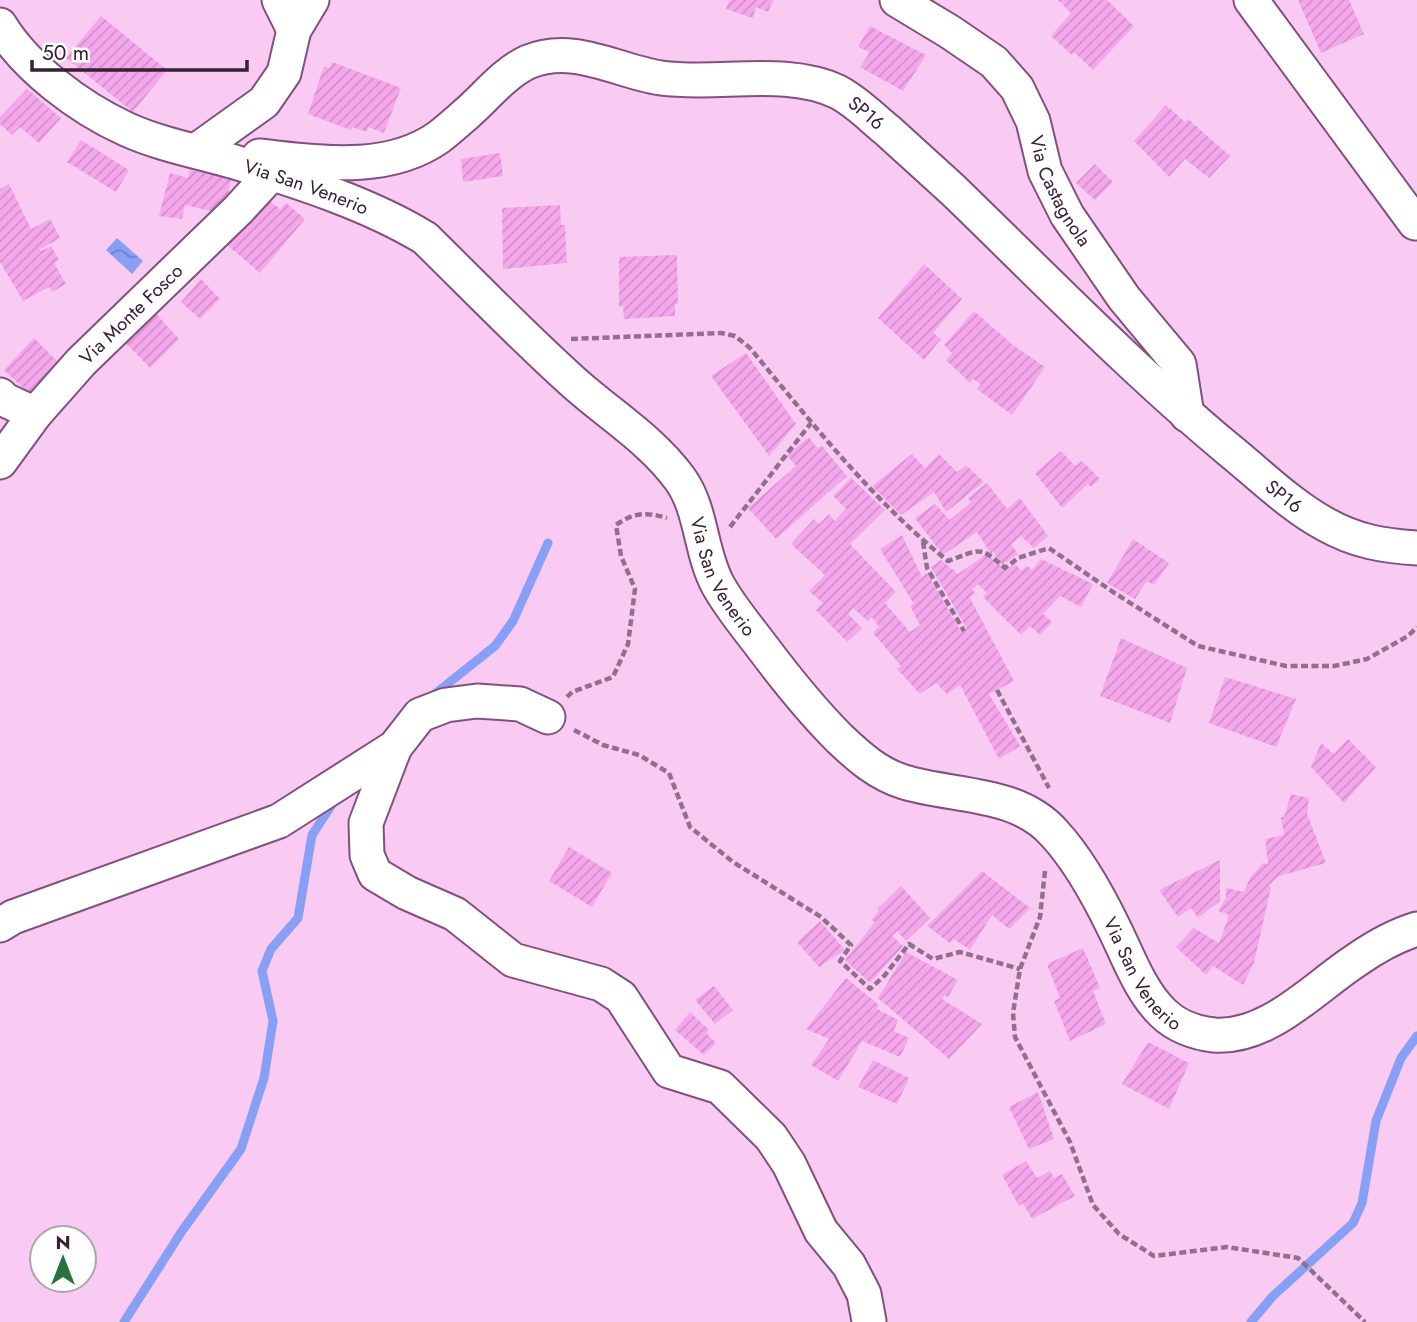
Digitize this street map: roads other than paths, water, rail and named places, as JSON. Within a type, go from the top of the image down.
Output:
[{"type":"street","points":[[279,0],[295,30]]},
{"type":"street","points":[[197,150],[264,102],[284,73],[295,30],[312,0]]},
{"type":"street","name":"Via Castagnola","points":[[897,0],[994,62],[1017,88],[1033,121],[1045,171],[1067,215],[1124,298],[1179,364],[1187,415]]},
{"type":"street","points":[[1251,0],[1415,223]]},
{"type":"street","name":"Via San Venerio","points":[[2,33],[37,71],[89,108],[126,129],[272,173],[398,221],[425,237],[571,381],[646,442],[682,481],[693,505],[702,542],[726,597],[803,700],[869,766],[902,781],[1008,804],[1032,814],[1054,833],[1100,899],[1144,988],[1163,1013],[1180,1025],[1216,1035],[1250,1030],[1273,1019],[1355,960],[1394,936],[1417,929]]},
{"type":"street","name":"SP16","points":[[197,150],[332,163],[367,162],[404,154],[437,139],[508,75],[527,63],[552,55],[573,55],[621,69],[673,79],[698,82],[803,82],[837,92],[860,106],[938,176],[1187,415],[1288,498],[1324,524],[1357,539],[1379,545],[1417,548]]},
{"type":"street","name":"Via Monte Fosco","points":[[0,462],[35,414],[81,362],[238,210],[272,173]]},
{"type":"street","points":[[0,395],[35,414]]},
{"type":"street","points":[[548,717],[520,704],[477,701],[446,705],[420,715],[395,747],[366,823],[368,855],[375,874],[407,893],[455,914],[513,960],[601,984],[621,997],[669,1071],[720,1087],[771,1137],[789,1164],[821,1231],[849,1265],[864,1294],[869,1321]]},
{"type":"street","points":[[0,925],[13,917],[279,821],[395,747]]},
{"type":"water","points":[[117,238],[143,261],[132,274],[106,250]]},
{"type":"waterway","points":[[431,697],[495,646],[513,621],[548,543]]},
{"type":"waterway","points":[[124,1322],[182,1231],[241,1149],[264,1078],[273,1021],[262,971],[271,949],[298,918],[312,835],[335,800]]},
{"type":"waterway","points":[[1251,1322],[1273,1296],[1353,1223],[1362,1203],[1376,1121],[1401,1058],[1417,1036]]}]
